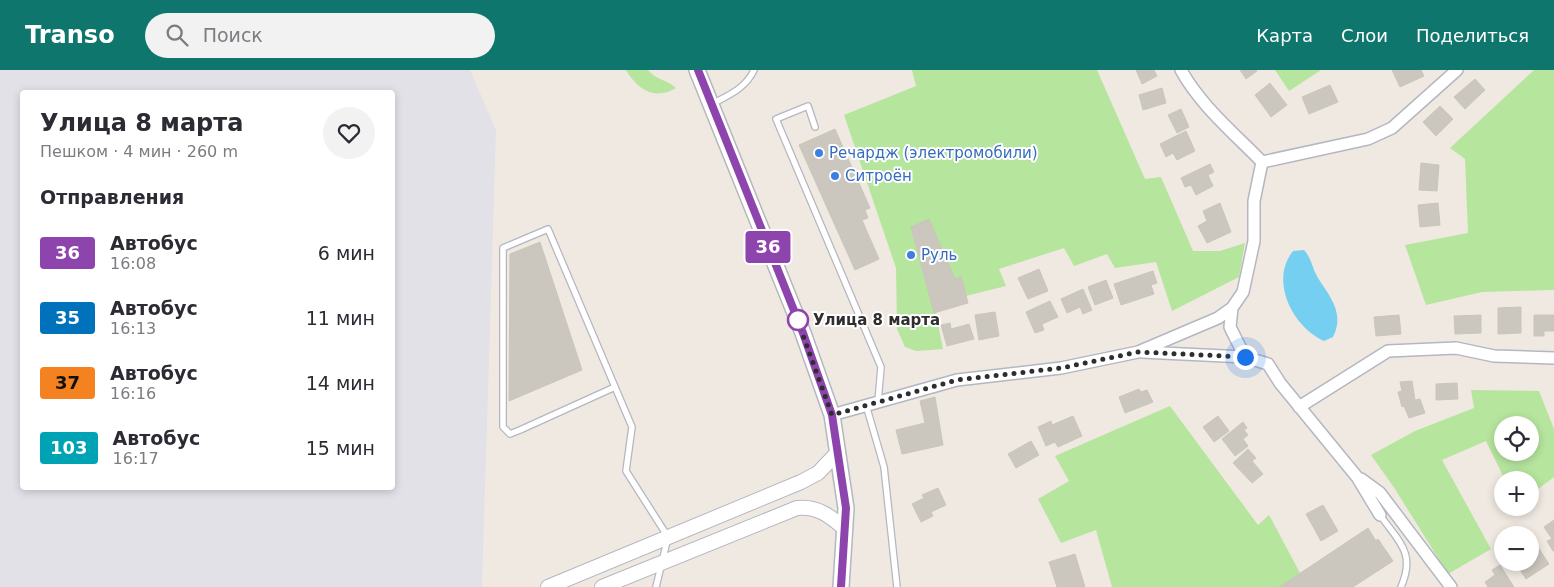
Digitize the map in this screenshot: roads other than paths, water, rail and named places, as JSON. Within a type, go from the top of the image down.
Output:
[{"type":"main road","points":[[698,70],[803,333],[832,415],[846,508],[841,587]]},
{"type":"street","points":[[1180,70],[1186,81],[1262,162]]},
{"type":"street","points":[[1262,162],[1368,139],[1392,128],[1457,70]]},
{"type":"street","points":[[832,415],[957,380],[1061,368],[1138,352],[1218,318],[1232,308],[1243,292],[1254,241],[1254,201],[1262,162]]},
{"type":"street","points":[[1232,308],[1230,327],[1245,357]]},
{"type":"street","points":[[1299,407],[1388,351],[1456,348],[1494,356],[1554,358]]},
{"type":"street","points":[[1138,352],[1245,357],[1268,364],[1299,407],[1357,477],[1380,515]]},
{"type":"street","points":[[548,587],[801,482],[818,473],[838,452]]},
{"type":"street","points":[[1357,477],[1380,493],[1451,587]]},
{"type":"street","points":[[602,587],[797,508],[808,507],[820,510],[831,516],[845,530]]},
{"type":"lane","points":[[711,104],[736,92],[751,77],[754,70]]},
{"type":"lane","points":[[815,127],[808,106],[776,119],[881,367],[872,404],[884,466],[897,587]]},
{"type":"lane","points":[[615,387],[510,434],[503,427],[503,248],[548,229],[632,426],[626,471],[668,537],[656,587]]},
{"type":"lane","points":[[1380,515],[1407,554],[1407,572],[1400,587]]},
{"type":"water","points":[[1304,250],[1337,313],[1333,337],[1324,341],[1303,325],[1294,314],[1284,289],[1283,276],[1286,263],[1293,251]]},
{"type":"place","name":"Речардж (электромобили)","points":[[819,153]]},
{"type":"place","name":"Ситроён","points":[[835,176]]},
{"type":"place","name":"Руль","points":[[911,255]]},
{"type":"place","name":"Улица 8 марта","points":[[798,320]]}]
